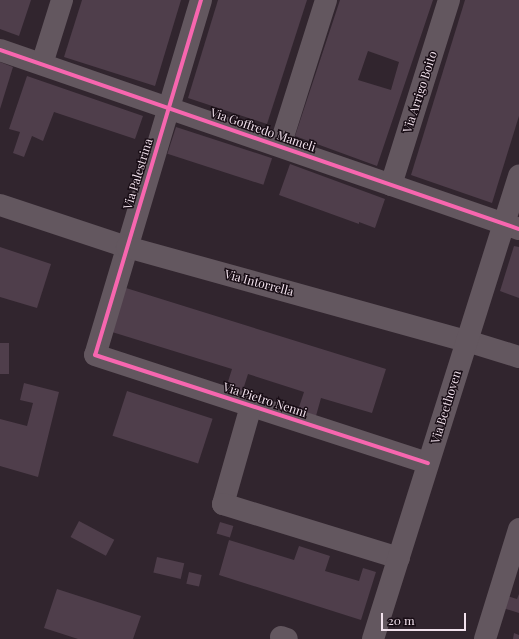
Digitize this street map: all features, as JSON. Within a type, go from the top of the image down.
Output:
[{"type":"street","points":[[42,64],[62,0]]},
{"type":"street","name":"Via Palestrina","points":[[95,355],[201,0]]},
{"type":"street","points":[[280,146],[326,0]]},
{"type":"street","name":"Via Arrigo Boito","points":[[391,185],[449,0]]},
{"type":"street","name":"Via Goffredo Mameli","points":[[0,50],[511,226]]},
{"type":"street","name":"Via Beethoven","points":[[373,639],[467,340],[511,226],[519,175]]},
{"type":"street","name":"Via Intorrella","points":[[0,205],[127,246],[467,340],[519,357]]},
{"type":"street","name":"Via Pietro Nenni","points":[[95,355],[428,463]]},
{"type":"street","points":[[251,406],[223,504],[398,558]]},
{"type":"street","points":[[485,639],[519,529]]},
{"type":"building","points":[[0,0],[31,0],[19,36],[0,29]]},
{"type":"building","points":[[82,0],[181,0],[155,86],[64,57]]},
{"type":"building","points":[[218,0],[307,0],[267,124],[188,98]]},
{"type":"building","points":[[340,0],[433,0],[377,166],[295,136]],"holes":[[[368,51],[399,62],[391,90],[358,80]]]},
{"type":"building","points":[[465,0],[519,0],[519,116],[492,203],[411,175]]},
{"type":"building","points":[[0,62],[13,67],[0,109]]},
{"type":"building","points":[[27,76],[143,116],[135,139],[54,112],[43,141],[32,136],[24,157],[13,153],[20,132],[9,129]]},
{"type":"building","points":[[176,127],[272,158],[263,185],[167,154]]},
{"type":"building","points":[[290,164],[385,199],[375,228],[359,222],[359,224],[279,195]]},
{"type":"building","points":[[514,246],[519,247],[519,298],[500,291]]},
{"type":"building","points":[[0,247],[51,264],[37,308],[0,297]]},
{"type":"building","points":[[126,288],[386,369],[372,413],[321,398],[316,416],[298,410],[304,392],[248,374],[242,393],[226,388],[232,369],[112,332]]},
{"type":"building","points":[[0,343],[9,343],[9,374],[0,374]]},
{"type":"building","points":[[24,383],[59,392],[38,477],[0,466],[0,419],[27,426],[33,403],[20,400]]},
{"type":"building","points":[[127,391],[213,419],[198,464],[112,436]]},
{"type":"building","points":[[79,521],[114,540],[106,556],[71,537]]},
{"type":"building","points":[[220,522],[233,526],[230,538],[216,533]]},
{"type":"building","points":[[229,540],[294,560],[299,546],[330,556],[325,571],[359,581],[363,568],[376,572],[361,620],[219,575]]},
{"type":"building","points":[[157,557],[184,563],[181,579],[153,573]]},
{"type":"building","points":[[189,572],[202,575],[199,587],[186,584]]},
{"type":"building","points":[[57,589],[141,616],[133,639],[78,639],[44,628]]},
{"type":"building","points":[[519,594],[519,613],[503,608],[507,596],[517,599]]},
{"type":"building","points":[[514,633],[519,635],[519,639],[513,639]]},
{"type":"cycle path","points":[[201,0],[95,355],[428,463]]},
{"type":"cycle path","points":[[0,50],[519,229]]}]
